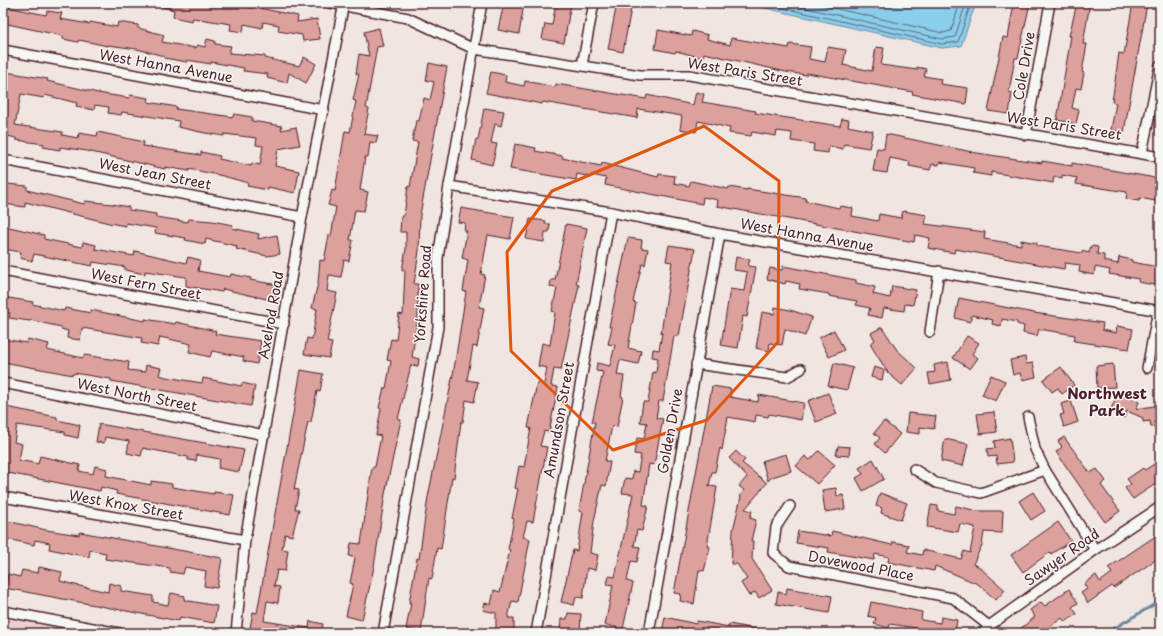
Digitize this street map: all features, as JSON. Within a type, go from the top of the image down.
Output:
[{"type":"street","name":"West Paris Street","points":[[330,3],[344,4],[408,18],[474,48],[640,75],[689,75],[1026,135],[1160,157]]},
{"type":"street","name":"Yorkshire Road","points":[[383,633],[438,327],[438,258],[449,186],[482,3]]},
{"type":"street","points":[[582,65],[594,3]]},
{"type":"street","name":"Cole Drive","points":[[1026,135],[1050,3]]},
{"type":"street","name":"Axelrod Road","points":[[236,633],[245,540],[265,435],[302,217],[344,4]]},
{"type":"street","name":"West Hanna Avenue","points":[[3,50],[324,110]]},
{"type":"street","points":[[1142,153],[1160,66]]},
{"type":"street","name":"West Jean Street","points":[[3,160],[302,217]]},
{"type":"street","name":"West Hanna Avenue","points":[[449,186],[611,212],[720,234],[1159,310]]},
{"type":"street","name":"Amundson Street","points":[[536,633],[611,212]]},
{"type":"street","name":"Golden Drive","points":[[649,633],[720,234]]},
{"type":"street","name":"West Fern Street","points":[[3,271],[284,324]]},
{"type":"street","points":[[930,332],[939,272]]},
{"type":"street","points":[[1147,368],[1159,310]]},
{"type":"street","points":[[696,364],[787,377],[801,369]]},
{"type":"street","name":"West North Street","points":[[3,383],[265,435]]},
{"type":"street","points":[[1028,417],[1034,449],[1045,470],[1095,550]]},
{"type":"street","points":[[914,469],[936,483],[981,493],[1045,470]]},
{"type":"street","name":"West Knox Street","points":[[3,497],[245,540]]},
{"type":"street","name":"Dovewood Place","points":[[790,506],[776,527],[773,553],[789,566],[953,598],[986,630]]},
{"type":"street","name":"Sawyer Road","points":[[986,630],[1095,550],[1160,508]]},
{"type":"street","points":[[3,611],[119,633]]},
{"type":"highlighted area","points":[[704,126],[779,181],[778,342],[707,420],[613,450],[511,351],[507,252],[552,191]]},
{"type":"shaded area","points":[[3,616],[90,633],[3,633]]},
{"type":"water","points":[[743,3],[976,3],[961,46],[942,48]]},
{"type":"building","points":[[159,3],[228,3],[252,8],[253,3],[260,3],[259,8],[298,16],[297,22],[317,19],[320,39],[303,41],[302,35],[278,31],[279,25],[263,22],[262,28],[244,24],[243,32],[230,30],[231,24],[193,18],[192,21],[173,17],[174,10],[159,6]]},
{"type":"building","points":[[504,3],[524,3],[519,34],[498,30]]},
{"type":"building","points":[[556,3],[571,3],[564,43],[542,39],[545,24],[552,25]]},
{"type":"building","points":[[617,3],[632,3],[623,52],[608,49]]},
{"type":"building","points":[[1014,3],[1030,3],[1018,58],[1015,58],[1009,92],[1012,93],[1009,114],[988,111],[1003,37],[1008,38]]},
{"type":"building","points":[[1077,3],[1090,3],[1083,44],[1087,44],[1082,72],[1084,73],[1081,89],[1076,88],[1072,108],[1079,110],[1076,124],[1057,120],[1071,36],[1069,36]]},
{"type":"building","points":[[1133,3],[1147,4],[1124,132],[1111,130],[1116,103],[1112,102],[1119,53],[1124,54]]},
{"type":"building","points":[[3,6],[46,15],[47,11],[62,13],[60,19],[89,24],[90,22],[117,27],[118,22],[138,25],[138,28],[164,35],[162,42],[196,48],[197,45],[205,47],[207,39],[215,41],[215,44],[231,46],[229,53],[265,56],[265,58],[299,66],[304,57],[316,64],[306,83],[289,73],[287,83],[267,78],[268,74],[243,71],[244,68],[211,62],[211,64],[187,60],[187,62],[164,58],[164,56],[137,49],[108,46],[79,40],[78,42],[63,39],[63,36],[3,23]]},
{"type":"building","points":[[379,28],[383,46],[377,47],[366,108],[369,109],[364,134],[378,136],[376,143],[370,142],[368,157],[365,157],[360,190],[368,192],[364,211],[355,210],[350,240],[353,240],[349,261],[344,260],[341,277],[329,275],[327,291],[337,293],[327,342],[332,343],[329,358],[304,354],[307,338],[312,339],[317,309],[312,308],[318,283],[320,260],[324,261],[329,235],[331,236],[336,207],[328,205],[332,190],[335,191],[345,131],[350,132],[356,101],[353,100],[359,74],[356,74],[359,54],[369,56],[364,32]]},
{"type":"building","points":[[658,30],[691,36],[692,31],[708,35],[707,39],[730,45],[731,38],[789,48],[790,44],[811,47],[809,59],[825,62],[828,47],[846,50],[843,65],[872,71],[876,47],[884,48],[881,65],[917,70],[917,67],[926,69],[924,76],[941,79],[940,84],[968,88],[966,104],[912,94],[913,92],[807,73],[806,75],[786,72],[704,53],[703,58],[676,51],[675,53],[655,49]]},
{"type":"building","points":[[429,63],[447,67],[420,215],[419,251],[414,284],[418,284],[418,316],[412,357],[419,359],[418,366],[411,365],[398,419],[401,420],[385,494],[374,567],[362,620],[346,616],[353,584],[350,583],[355,558],[349,556],[351,543],[361,544],[372,467],[375,467],[381,436],[376,435],[381,409],[379,408],[384,388],[386,388],[391,361],[387,360],[391,339],[396,340],[399,314],[403,315],[405,270],[402,270],[406,249],[406,232],[400,232],[401,216],[404,216],[408,186],[410,187],[418,142],[412,141],[416,121],[419,121],[424,98],[430,100],[434,82],[426,80]]},
{"type":"building","points":[[6,72],[48,79],[47,81],[98,93],[129,98],[130,95],[149,98],[148,102],[177,107],[176,109],[233,117],[234,114],[252,117],[252,121],[282,126],[281,130],[296,127],[300,145],[278,149],[275,166],[299,171],[295,193],[268,187],[268,190],[247,186],[248,183],[189,169],[189,171],[165,167],[165,169],[87,151],[60,147],[60,150],[43,147],[44,144],[16,140],[16,138],[3,135],[3,80]],"holes":[[[21,94],[44,98],[45,95],[77,103],[76,106],[94,110],[95,105],[109,107],[108,113],[121,115],[122,112],[179,121],[178,127],[205,133],[257,138],[256,145],[263,146],[260,165],[252,163],[251,166],[219,159],[220,156],[201,152],[201,155],[143,146],[144,142],[98,132],[97,136],[79,133],[78,138],[62,135],[63,132],[15,125]]]},
{"type":"building","points":[[491,72],[506,75],[505,82],[524,86],[525,81],[555,87],[556,84],[646,99],[647,95],[693,105],[696,92],[704,94],[702,102],[756,111],[755,113],[840,126],[842,119],[849,120],[848,126],[873,131],[869,148],[844,144],[843,149],[829,146],[828,153],[813,151],[814,144],[791,141],[792,133],[777,131],[776,136],[752,132],[751,136],[729,133],[730,128],[698,121],[696,132],[680,129],[682,116],[638,109],[637,118],[543,102],[542,104],[486,93]]},
{"type":"building","points":[[484,108],[504,111],[501,126],[495,124],[491,143],[497,144],[492,165],[472,160],[476,139],[478,140]]},
{"type":"building","points":[[886,134],[977,153],[1042,163],[1042,161],[1072,166],[1072,163],[1150,177],[1160,180],[1160,202],[1140,198],[1139,201],[1126,199],[1127,192],[1076,184],[1077,178],[1062,175],[1062,178],[1054,177],[1053,183],[991,172],[991,176],[973,173],[974,168],[939,162],[939,165],[932,164],[930,170],[909,166],[910,162],[890,158],[887,173],[873,171],[877,148],[884,149]]},
{"type":"building","points":[[515,144],[536,148],[535,151],[563,156],[562,158],[601,166],[602,163],[658,177],[659,174],[675,176],[674,183],[689,186],[691,181],[728,189],[729,187],[747,189],[806,198],[805,201],[839,208],[840,206],[853,208],[852,216],[878,221],[879,214],[901,218],[903,211],[927,215],[925,224],[985,232],[984,239],[1021,245],[1021,240],[1037,243],[1037,246],[1082,253],[1082,251],[1089,253],[1091,246],[1098,247],[1097,254],[1104,255],[1104,261],[1118,264],[1119,257],[1132,260],[1132,262],[1158,267],[1157,273],[1160,273],[1160,286],[1138,282],[1139,279],[1109,274],[1110,270],[1095,267],[1094,275],[1079,272],[1080,265],[1065,263],[1064,269],[955,249],[954,253],[928,248],[930,238],[915,235],[914,242],[717,206],[718,200],[703,197],[702,204],[605,185],[606,178],[591,175],[591,177],[577,174],[576,180],[510,169]]},
{"type":"building","points":[[7,184],[27,186],[27,190],[84,204],[85,201],[112,204],[129,207],[129,210],[156,214],[156,217],[188,222],[189,219],[212,221],[233,225],[232,228],[259,234],[258,239],[277,235],[280,254],[267,256],[236,249],[237,246],[206,239],[205,244],[185,240],[186,238],[155,233],[156,228],[126,223],[126,226],[109,223],[25,202],[25,207],[4,204]]},
{"type":"building","points":[[461,208],[514,217],[510,239],[488,235],[481,274],[485,275],[479,307],[484,308],[477,347],[473,346],[467,380],[478,382],[474,402],[466,400],[463,422],[461,422],[454,478],[452,477],[441,549],[437,548],[432,579],[429,578],[421,632],[406,629],[417,558],[419,559],[428,497],[454,369],[466,292],[463,291],[468,260],[462,258],[467,231],[464,231],[465,223],[458,222]]},
{"type":"building","points":[[530,219],[546,221],[545,224],[550,224],[549,232],[545,232],[544,242],[526,239]]},
{"type":"building","points":[[566,224],[587,228],[576,284],[579,285],[561,370],[554,369],[551,386],[558,387],[549,432],[544,431],[540,446],[547,447],[533,522],[527,521],[523,537],[530,539],[518,602],[512,601],[508,618],[514,618],[514,633],[496,633],[496,613],[483,610],[485,603],[491,605],[494,590],[500,592],[510,550],[508,549],[518,489],[515,488],[519,466],[524,467],[531,428],[528,428],[537,383],[544,384],[547,368],[538,366],[542,343],[550,345],[555,312],[552,311],[557,288],[550,287],[551,280],[555,280]]},
{"type":"building","points":[[5,226],[44,235],[44,239],[82,247],[83,242],[96,245],[95,249],[134,256],[135,251],[186,263],[188,257],[200,260],[198,271],[230,277],[231,274],[251,278],[250,280],[278,285],[275,301],[223,289],[222,292],[186,286],[186,277],[145,271],[145,274],[125,270],[125,267],[93,262],[92,266],[34,254],[32,261],[20,258],[21,252],[3,249],[3,234]]},
{"type":"building","points":[[628,238],[642,240],[641,248],[648,249],[645,265],[642,264],[633,302],[636,303],[628,348],[641,351],[638,364],[620,360],[617,375],[624,376],[621,396],[623,397],[617,427],[612,426],[605,461],[610,462],[606,486],[602,485],[594,521],[590,553],[598,555],[595,570],[587,568],[583,598],[576,597],[574,605],[561,602],[573,550],[577,551],[583,512],[579,511],[595,422],[592,422],[603,372],[596,371],[597,363],[610,366],[615,345],[608,344],[612,327],[609,327]]},
{"type":"building","points":[[669,245],[695,249],[679,336],[674,336],[663,401],[659,401],[656,418],[663,419],[654,465],[649,464],[643,505],[648,506],[642,531],[637,530],[634,546],[640,547],[637,562],[631,561],[627,581],[633,583],[623,629],[605,625],[613,585],[607,584],[609,576],[615,577],[633,494],[622,493],[625,478],[632,479],[633,471],[638,472],[641,455],[634,454],[637,438],[644,439],[647,423],[640,422],[643,402],[648,402],[653,372],[656,373],[658,358],[652,357],[653,349],[659,350],[662,333],[672,262],[666,261]]},
{"type":"building","points":[[736,257],[750,259],[748,266],[756,267],[747,317],[743,316],[738,348],[721,345],[730,289],[744,291],[747,272],[734,270]]},
{"type":"building","points":[[783,266],[856,280],[856,283],[875,287],[873,294],[890,298],[892,286],[916,290],[913,305],[905,304],[904,311],[884,308],[882,318],[868,315],[870,308],[856,305],[857,301],[799,289],[800,284],[786,281],[785,284],[767,279],[770,268],[782,270]]},
{"type":"building","points":[[3,297],[33,302],[32,304],[64,311],[65,308],[91,313],[91,310],[145,321],[145,319],[175,324],[176,322],[216,331],[215,334],[261,341],[257,364],[243,361],[244,357],[212,351],[210,357],[189,352],[191,344],[160,337],[158,346],[141,343],[142,338],[82,328],[80,340],[67,338],[68,331],[61,329],[61,327],[30,320],[9,318],[10,313],[3,311]]},
{"type":"building","points":[[959,298],[1034,313],[1103,323],[1102,330],[1116,333],[1117,326],[1133,329],[1129,349],[1074,341],[1075,335],[1039,329],[1037,336],[1023,333],[1024,326],[1017,324],[1017,322],[1002,319],[1001,326],[992,324],[993,320],[972,315],[970,322],[955,318]]},
{"type":"building","points":[[775,307],[812,317],[805,336],[785,329],[782,345],[770,343],[769,351],[756,348],[762,312],[774,314]]},
{"type":"building","points":[[882,327],[897,350],[917,368],[902,385],[888,373],[870,344],[875,340],[871,333]]},
{"type":"building","points":[[834,330],[844,350],[829,357],[819,338]]},
{"type":"building","points":[[967,336],[979,343],[972,354],[978,358],[970,369],[953,358]]},
{"type":"building","points":[[3,339],[27,343],[28,339],[49,344],[47,350],[83,358],[84,355],[129,362],[128,370],[145,372],[146,365],[161,368],[159,375],[166,377],[202,383],[203,378],[241,386],[242,383],[255,386],[251,406],[111,381],[111,379],[74,373],[73,375],[3,362]]},
{"type":"building","points":[[1025,357],[1026,364],[1033,363],[1036,377],[1022,380],[1020,373],[1013,375],[1010,360]]},
{"type":"building","points":[[948,362],[951,380],[930,384],[928,373],[935,372],[934,365]]},
{"type":"building","points":[[834,363],[853,368],[847,390],[828,386]]},
{"type":"building","points":[[1113,364],[1115,387],[1097,388],[1096,366]]},
{"type":"building","points":[[874,367],[884,370],[882,380],[871,377]]},
{"type":"building","points":[[1061,367],[1074,385],[1062,394],[1058,388],[1052,392],[1043,380]]},
{"type":"building","points":[[301,370],[323,374],[320,392],[317,391],[311,422],[308,422],[294,489],[299,490],[295,509],[299,509],[292,536],[285,534],[282,549],[288,550],[285,571],[277,570],[274,586],[280,587],[278,603],[267,601],[264,621],[309,628],[310,621],[323,624],[321,633],[249,633],[253,612],[257,613]]},
{"type":"building","points":[[991,375],[1005,381],[996,401],[982,395]]},
{"type":"building","points":[[712,386],[731,389],[730,397],[758,402],[759,395],[804,403],[801,420],[769,414],[768,417],[756,415],[755,422],[728,417],[722,450],[720,448],[715,472],[712,472],[709,486],[717,487],[707,546],[710,547],[704,571],[699,570],[694,604],[680,601],[681,594],[674,593]]},
{"type":"building","points":[[828,393],[837,414],[816,422],[808,401]]},
{"type":"building","points":[[1118,393],[1139,402],[1136,409],[1160,405],[1160,426],[1151,427],[1150,421],[1143,422],[1143,418],[1127,411],[1124,418],[1110,411]]},
{"type":"building","points":[[1071,401],[1078,422],[1064,427],[1060,415],[1064,414],[1061,404]]},
{"type":"building","points":[[6,407],[57,417],[57,420],[80,425],[78,438],[65,435],[65,432],[17,425],[14,442],[22,444],[19,460],[38,464],[40,456],[80,465],[79,471],[93,474],[95,466],[107,469],[106,476],[151,485],[151,481],[172,484],[172,487],[214,494],[214,492],[234,495],[230,515],[116,494],[117,491],[101,487],[100,491],[3,472],[3,420]]},
{"type":"building","points":[[994,412],[997,432],[980,434],[977,414]]},
{"type":"building","points":[[908,413],[936,416],[934,429],[920,427],[920,434],[906,432]]},
{"type":"building","points":[[884,421],[900,434],[885,453],[875,444],[880,438],[874,433]]},
{"type":"building","points":[[99,424],[244,450],[239,472],[218,468],[220,459],[197,455],[196,461],[188,460],[188,457],[143,448],[141,456],[127,453],[129,441],[105,437],[104,443],[96,442]]},
{"type":"building","points":[[1064,437],[1090,473],[1097,469],[1106,481],[1101,485],[1120,511],[1105,522],[1056,452],[1062,447],[1058,441]]},
{"type":"building","points":[[1010,438],[1013,462],[997,464],[996,456],[988,457],[987,449],[995,448],[994,441]]},
{"type":"building","points":[[945,439],[968,444],[963,466],[941,461]]},
{"type":"building","points":[[838,446],[850,447],[849,456],[836,455]]},
{"type":"building","points":[[736,451],[745,460],[742,463],[767,483],[745,509],[752,511],[750,518],[756,520],[751,541],[753,541],[752,559],[772,590],[759,598],[755,592],[749,596],[741,583],[747,579],[737,564],[731,564],[733,530],[740,496],[744,490],[739,486],[747,477],[729,458]]},
{"type":"building","points":[[819,451],[835,465],[817,484],[796,466],[805,456],[810,460]]},
{"type":"building","points":[[786,454],[791,471],[772,477],[768,481],[762,461]]},
{"type":"building","points":[[873,459],[884,479],[863,491],[856,478],[863,474],[859,468]]},
{"type":"building","points":[[1160,460],[1160,481],[1133,499],[1125,488],[1131,484],[1127,479],[1143,468],[1145,470]]},
{"type":"building","points":[[836,488],[837,496],[843,495],[845,509],[825,512],[822,490]]},
{"type":"building","points":[[1033,492],[1045,511],[1031,520],[1019,501]]},
{"type":"building","points":[[880,493],[907,503],[901,520],[881,513],[882,508],[876,506]]},
{"type":"building","points":[[931,505],[938,506],[938,511],[954,514],[956,506],[978,511],[1003,511],[1002,533],[984,532],[982,545],[973,564],[978,566],[1005,590],[996,600],[978,584],[935,566],[934,571],[888,562],[889,557],[875,554],[874,560],[828,552],[829,548],[796,543],[798,531],[831,536],[832,531],[892,545],[893,542],[909,545],[907,552],[922,555],[923,550],[961,559],[964,551],[970,553],[975,527],[960,524],[958,532],[927,527]]},
{"type":"building","points":[[3,520],[46,530],[79,535],[80,532],[222,558],[217,588],[204,586],[206,571],[185,567],[183,574],[170,572],[170,568],[105,559],[106,553],[90,550],[89,557],[49,549],[50,543],[35,540],[34,545],[3,538]]},
{"type":"building","points":[[1058,522],[1071,541],[1051,554],[1050,552],[1023,572],[1011,555]]},
{"type":"building","points":[[1160,533],[1160,557],[1114,588],[1112,586],[1088,603],[1081,593],[1087,589],[1084,584],[1096,575],[1100,582],[1112,573],[1108,568]]},
{"type":"building","points":[[39,567],[62,572],[60,581],[75,585],[108,592],[109,583],[121,586],[121,591],[153,596],[153,602],[168,605],[171,593],[185,596],[184,600],[217,606],[214,623],[180,617],[179,621],[5,588],[8,574],[20,577],[22,570],[38,573]]},
{"type":"building","points":[[787,588],[832,596],[829,613],[776,604],[778,592],[786,594]]},
{"type":"building","points":[[1069,589],[1078,603],[1072,607],[1077,614],[1065,622],[1062,618],[1041,633],[1015,633],[1035,617],[1030,610],[1041,602],[1045,606]]},
{"type":"building","points":[[871,602],[922,612],[921,620],[940,623],[941,617],[957,620],[955,633],[923,633],[923,629],[890,624],[889,628],[874,624],[876,618],[868,616]]},
{"type":"building","points":[[568,613],[581,614],[580,633],[560,633],[561,619],[567,619]]},
{"type":"building","points":[[665,617],[696,624],[697,621],[729,627],[729,624],[756,629],[756,633],[662,633]]},
{"type":"waterway","points":[[1106,633],[1160,601]]},
{"type":"district","name":"Northwest Park","points":[[1107,402]]}]
